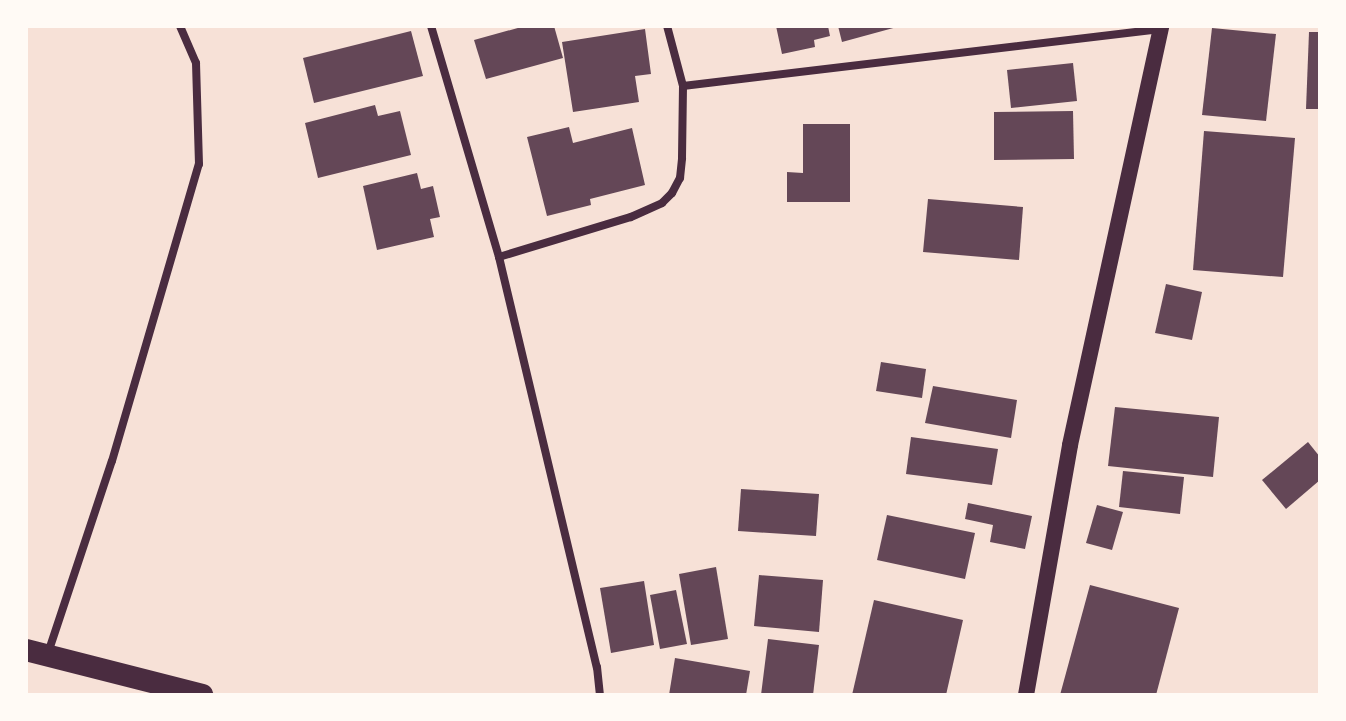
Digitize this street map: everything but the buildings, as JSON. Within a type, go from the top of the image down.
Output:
[{"type":"highway","points":[[37,652],[202,695]]},
{"type":"main road","points":[[1026,695],[1070,445],[1161,28]]},
{"type":"street","points":[[37,652],[112,461],[199,164],[196,63],[180,26]]},
{"type":"street","points":[[431,26],[499,257],[597,667],[600,695]]},
{"type":"street","points":[[499,257],[631,217],[662,203],[680,178],[683,86],[667,26]]},
{"type":"street","points":[[683,86],[1161,28]]}]
